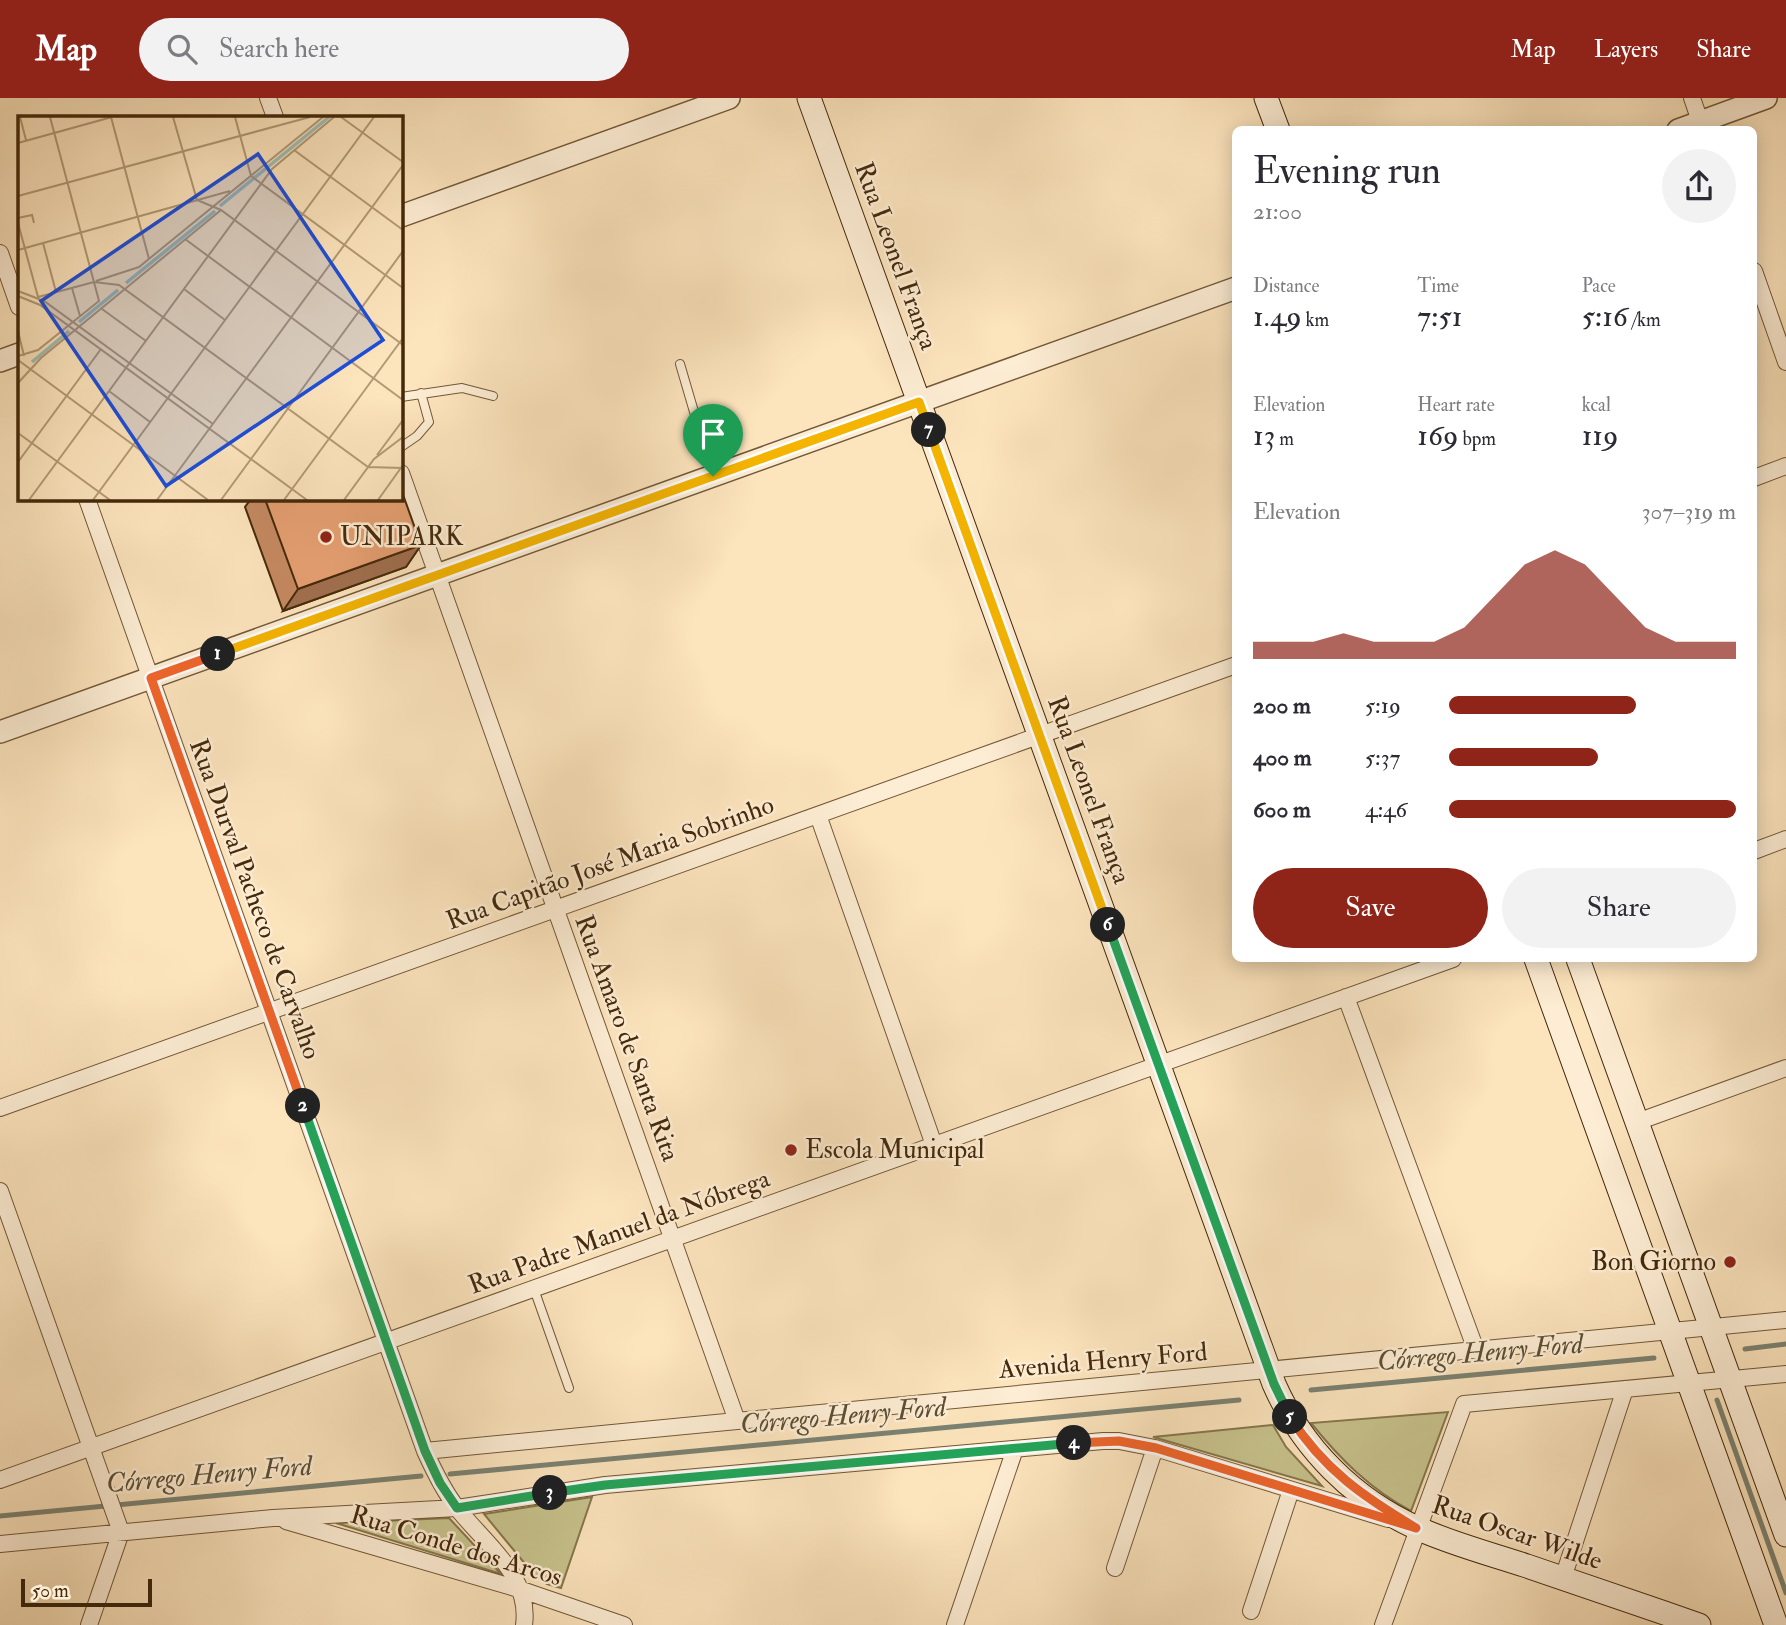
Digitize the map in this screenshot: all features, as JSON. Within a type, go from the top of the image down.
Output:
[{"type":"main road","name":"Rua Leonel França","points":[[809,98],[1269,1370],[1290,1416],[1311,1448],[1353,1489],[1416,1528]]},
{"type":"main road","points":[[1266,98],[1276,126]]},
{"type":"main road","points":[[1537,962],[1776,1625]]},
{"type":"main road","points":[[1579,962],[1786,1535]]},
{"type":"main road","name":"Rua Oscar Wilde","points":[[1416,1528],[1563,1578],[1668,1620],[1699,1625]]},
{"type":"street","points":[[268,98],[275,116]]},
{"type":"street","points":[[402,216],[729,98]]},
{"type":"street","points":[[1692,98],[1701,126],[1766,98]]},
{"type":"street","points":[[0,253],[18,304]]},
{"type":"street","points":[[1757,280],[1786,362]]},
{"type":"street","points":[[0,732],[1232,290]]},
{"type":"street","points":[[0,361],[18,354]]},
{"type":"street","points":[[1757,477],[1786,466]]},
{"type":"street","name":"Rua Amaro de Santa Rita","points":[[402,476],[737,1421]]},
{"type":"street","name":"Rua Durval Pacheco de Carvalho","points":[[87,500],[425,1451],[440,1483],[457,1508],[503,1560],[522,1590]]},
{"type":"street","name":"Rua Capitão José Maria Sobrinho","points":[[0,1108],[1232,665]]},
{"type":"street","points":[[818,815],[934,1145]]},
{"type":"street","points":[[1757,850],[1786,839]]},
{"type":"street","name":"Rua Padre Manuel da Nóbrega","points":[[0,1480],[1445,962]]},
{"type":"street","points":[[1346,997],[1476,1350]]},
{"type":"street","points":[[1637,1122],[1786,1068]]},
{"type":"street","points":[[0,1191],[120,1528],[89,1625]]},
{"type":"street","name":"Avenida Henry Ford","points":[[425,1451],[1786,1320]]},
{"type":"street","points":[[1383,1625],[1416,1528],[1464,1404],[1786,1374]]},
{"type":"street","points":[[1563,1578],[1625,1390]]},
{"type":"street","points":[[0,1544],[120,1528],[457,1508],[605,1485],[1119,1441],[1156,1448],[1115,1567]]},
{"type":"street","name":"Rua Oscar Wilde","points":[[1156,1448],[1416,1528]]},
{"type":"street","points":[[955,1625],[1015,1449]]},
{"type":"street","points":[[1251,1611],[1291,1490]]},
{"type":"street","name":"Rua Conde dos Arcos","points":[[273,1518],[522,1590],[624,1625]]},
{"type":"street","points":[[522,1590],[524,1625]]},
{"type":"lane","points":[[680,364],[713,476]]},
{"type":"lane","points":[[402,397],[463,388],[493,396]]},
{"type":"lane","points":[[402,446],[417,436],[429,422],[421,393]]},
{"type":"lane","points":[[534,1289],[569,1388]]},
{"type":"shaded area","points":[[1448,1412],[1411,1511],[1356,1472],[1311,1423]]},
{"type":"shaded area","points":[[1273,1425],[1286,1447],[1322,1486],[1153,1437]]},
{"type":"shaded area","points":[[592,1497],[561,1588],[547,1584],[535,1576],[484,1514]]},
{"type":"shaded area","points":[[449,1518],[501,1574],[336,1523]]},
{"type":"building","name":"UNIPARK","points":[[402,492],[421,545],[298,589],[265,500],[402,500]]},
{"type":"waterway","name":"Córrego Henry Ford","points":[[1745,1349],[1786,1344]]},
{"type":"waterway","name":"Córrego Henry Ford","points":[[1311,1390],[1654,1358]]},
{"type":"waterway","name":"Córrego Henry Ford","points":[[450,1474],[1239,1400]]},
{"type":"waterway","points":[[1717,1400],[1786,1593]]},
{"type":"waterway","name":"Córrego Henry Ford","points":[[0,1516],[421,1476]]},
{"type":"place","name":"UNIPARK","points":[[326,537]]},
{"type":"place","name":"Escola Municipal","points":[[791,1150]]},
{"type":"place","name":"Bon Giorno","points":[[1730,1262]]},
{"type":"route","points":[[919,402],[1280,1399],[1311,1448],[1331,1469],[1353,1489],[1416,1528],[1156,1448],[1119,1441],[605,1485],[457,1508],[449,1497],[425,1451],[151,678],[713,476],[919,402]]}]
